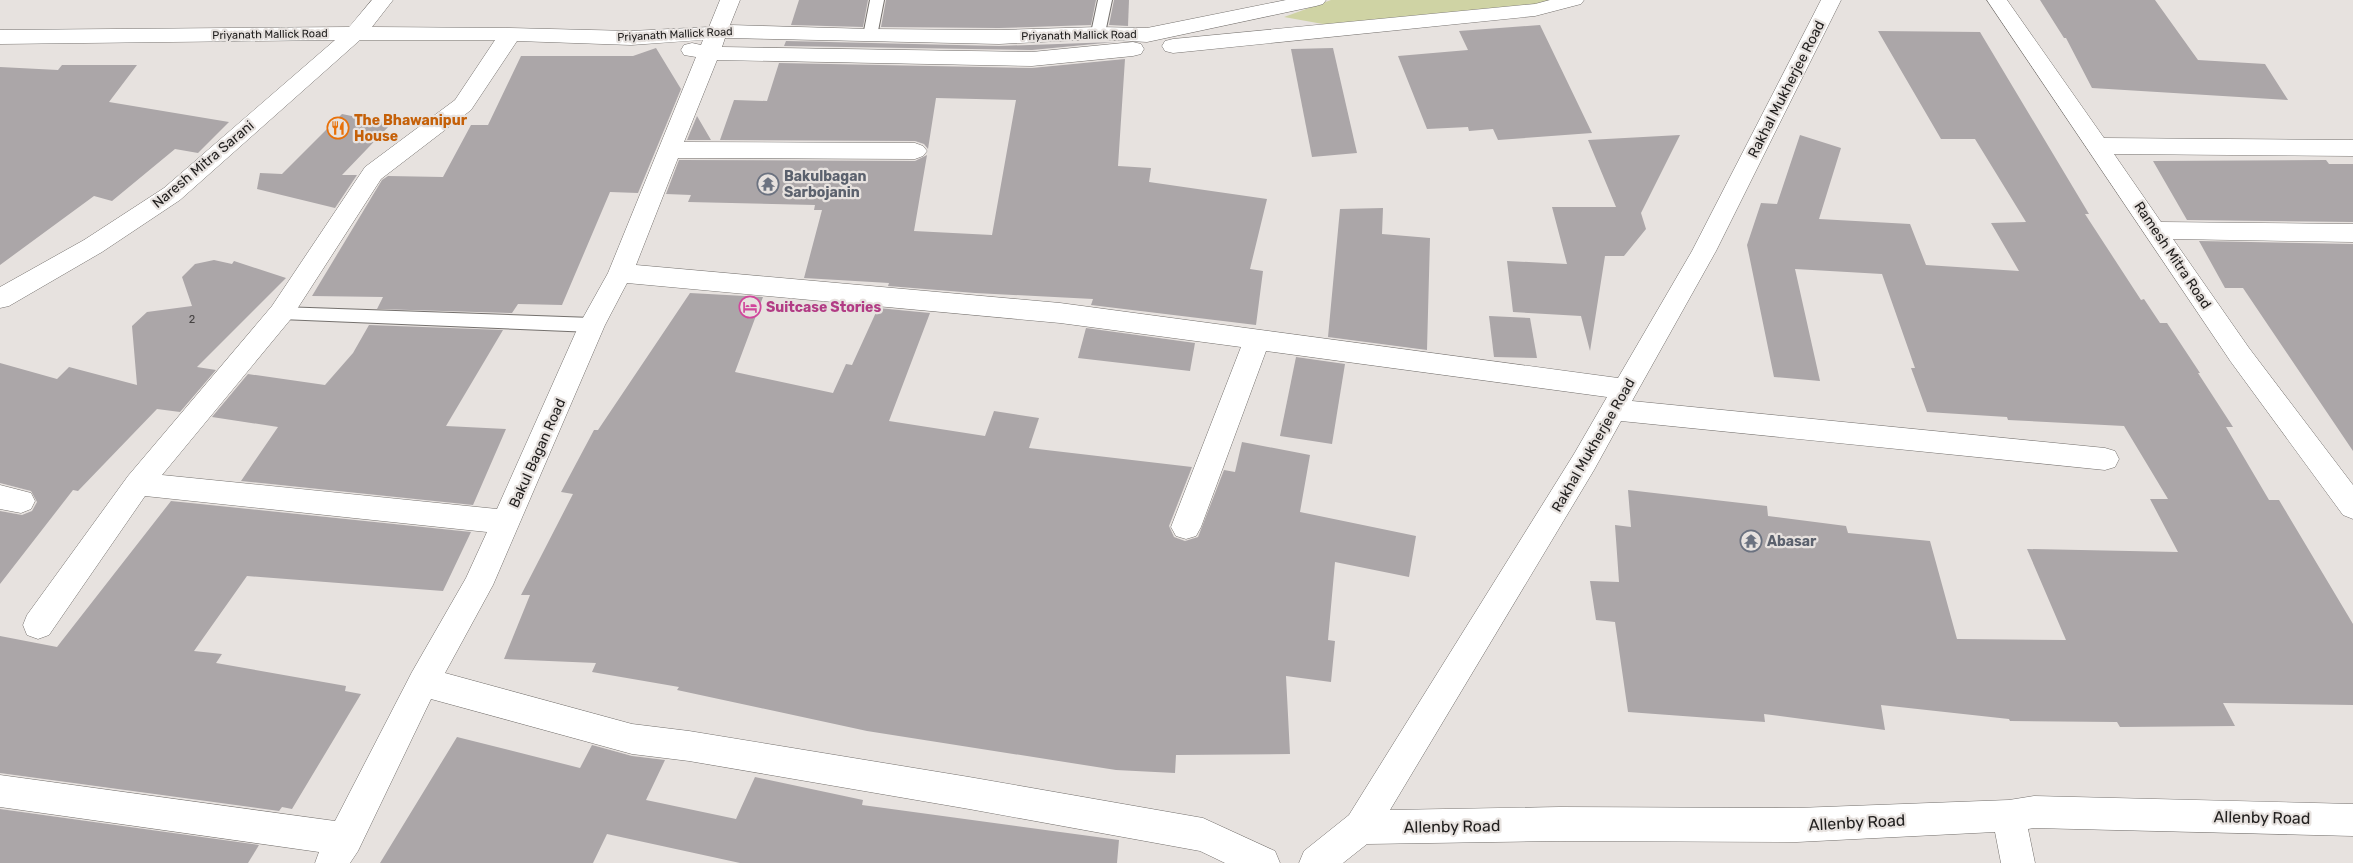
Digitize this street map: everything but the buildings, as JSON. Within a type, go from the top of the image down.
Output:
[{"type":"street","name":"Naresh Mitra Sarani","points":[[0,300],[92,246],[172,194],[355,33],[383,0]]},
{"type":"street","name":"Bakul Bagan Road","points":[[339,851],[423,682],[478,585],[592,326],[620,273],[730,0]]},
{"type":"street","name":"Priyanath Mallick Road","points":[[0,37],[355,33],[510,34],[713,42],[870,36],[1148,35],[1314,0]]},
{"type":"street","points":[[713,42],[1032,59],[1535,10],[1574,0]]},
{"type":"street","name":"Rakhal Mukherjee Road","points":[[1316,863],[1361,827],[1619,400],[1704,251],[1831,0]]},
{"type":"street","name":"Ramesh Mitra Road","points":[[1997,0],[2240,354],[2353,507]]},
{"type":"street","points":[[38,625],[138,484],[281,313],[373,173],[462,105],[487,72],[510,34]]},
{"type":"street","points":[[2099,146],[2352,148]]},
{"type":"street","points":[[670,150],[915,151]]},
{"type":"street","points":[[2156,230],[2353,232]]},
{"type":"street","points":[[620,273],[1060,313],[1256,339],[1619,400],[2105,459]]},
{"type":"street","points":[[1186,527],[1256,339]]},
{"type":"street","points":[[138,484],[506,522]]},
{"type":"street","points":[[423,682],[632,739],[690,746],[968,792],[1203,835],[1263,863]]},
{"type":"street","points":[[0,791],[339,851]]},
{"type":"street","name":"Allenby Road","points":[[1361,827],[1560,824],[1797,825],[1971,816],[2009,816],[2034,812],[2353,820]]},
{"type":"street","points":[[2009,816],[2018,863]]},
{"type":"lane","points":[[870,36],[877,0]]},
{"type":"lane","points":[[1098,34],[1105,0]]},
{"type":"lane","points":[[281,313],[592,326]]},
{"type":"green space","points":[[1331,0],[1569,0],[1345,28],[1284,17]]},
{"type":"place","name":"The Bhawanipur House","points":[[338,128]]},
{"type":"place","name":"Bakulbagan Sarbojanin","points":[[768,184]]},
{"type":"place","name":"Suitcase Stories","points":[[750,307]]},
{"type":"place","name":"Abasar","points":[[1751,541]]}]
